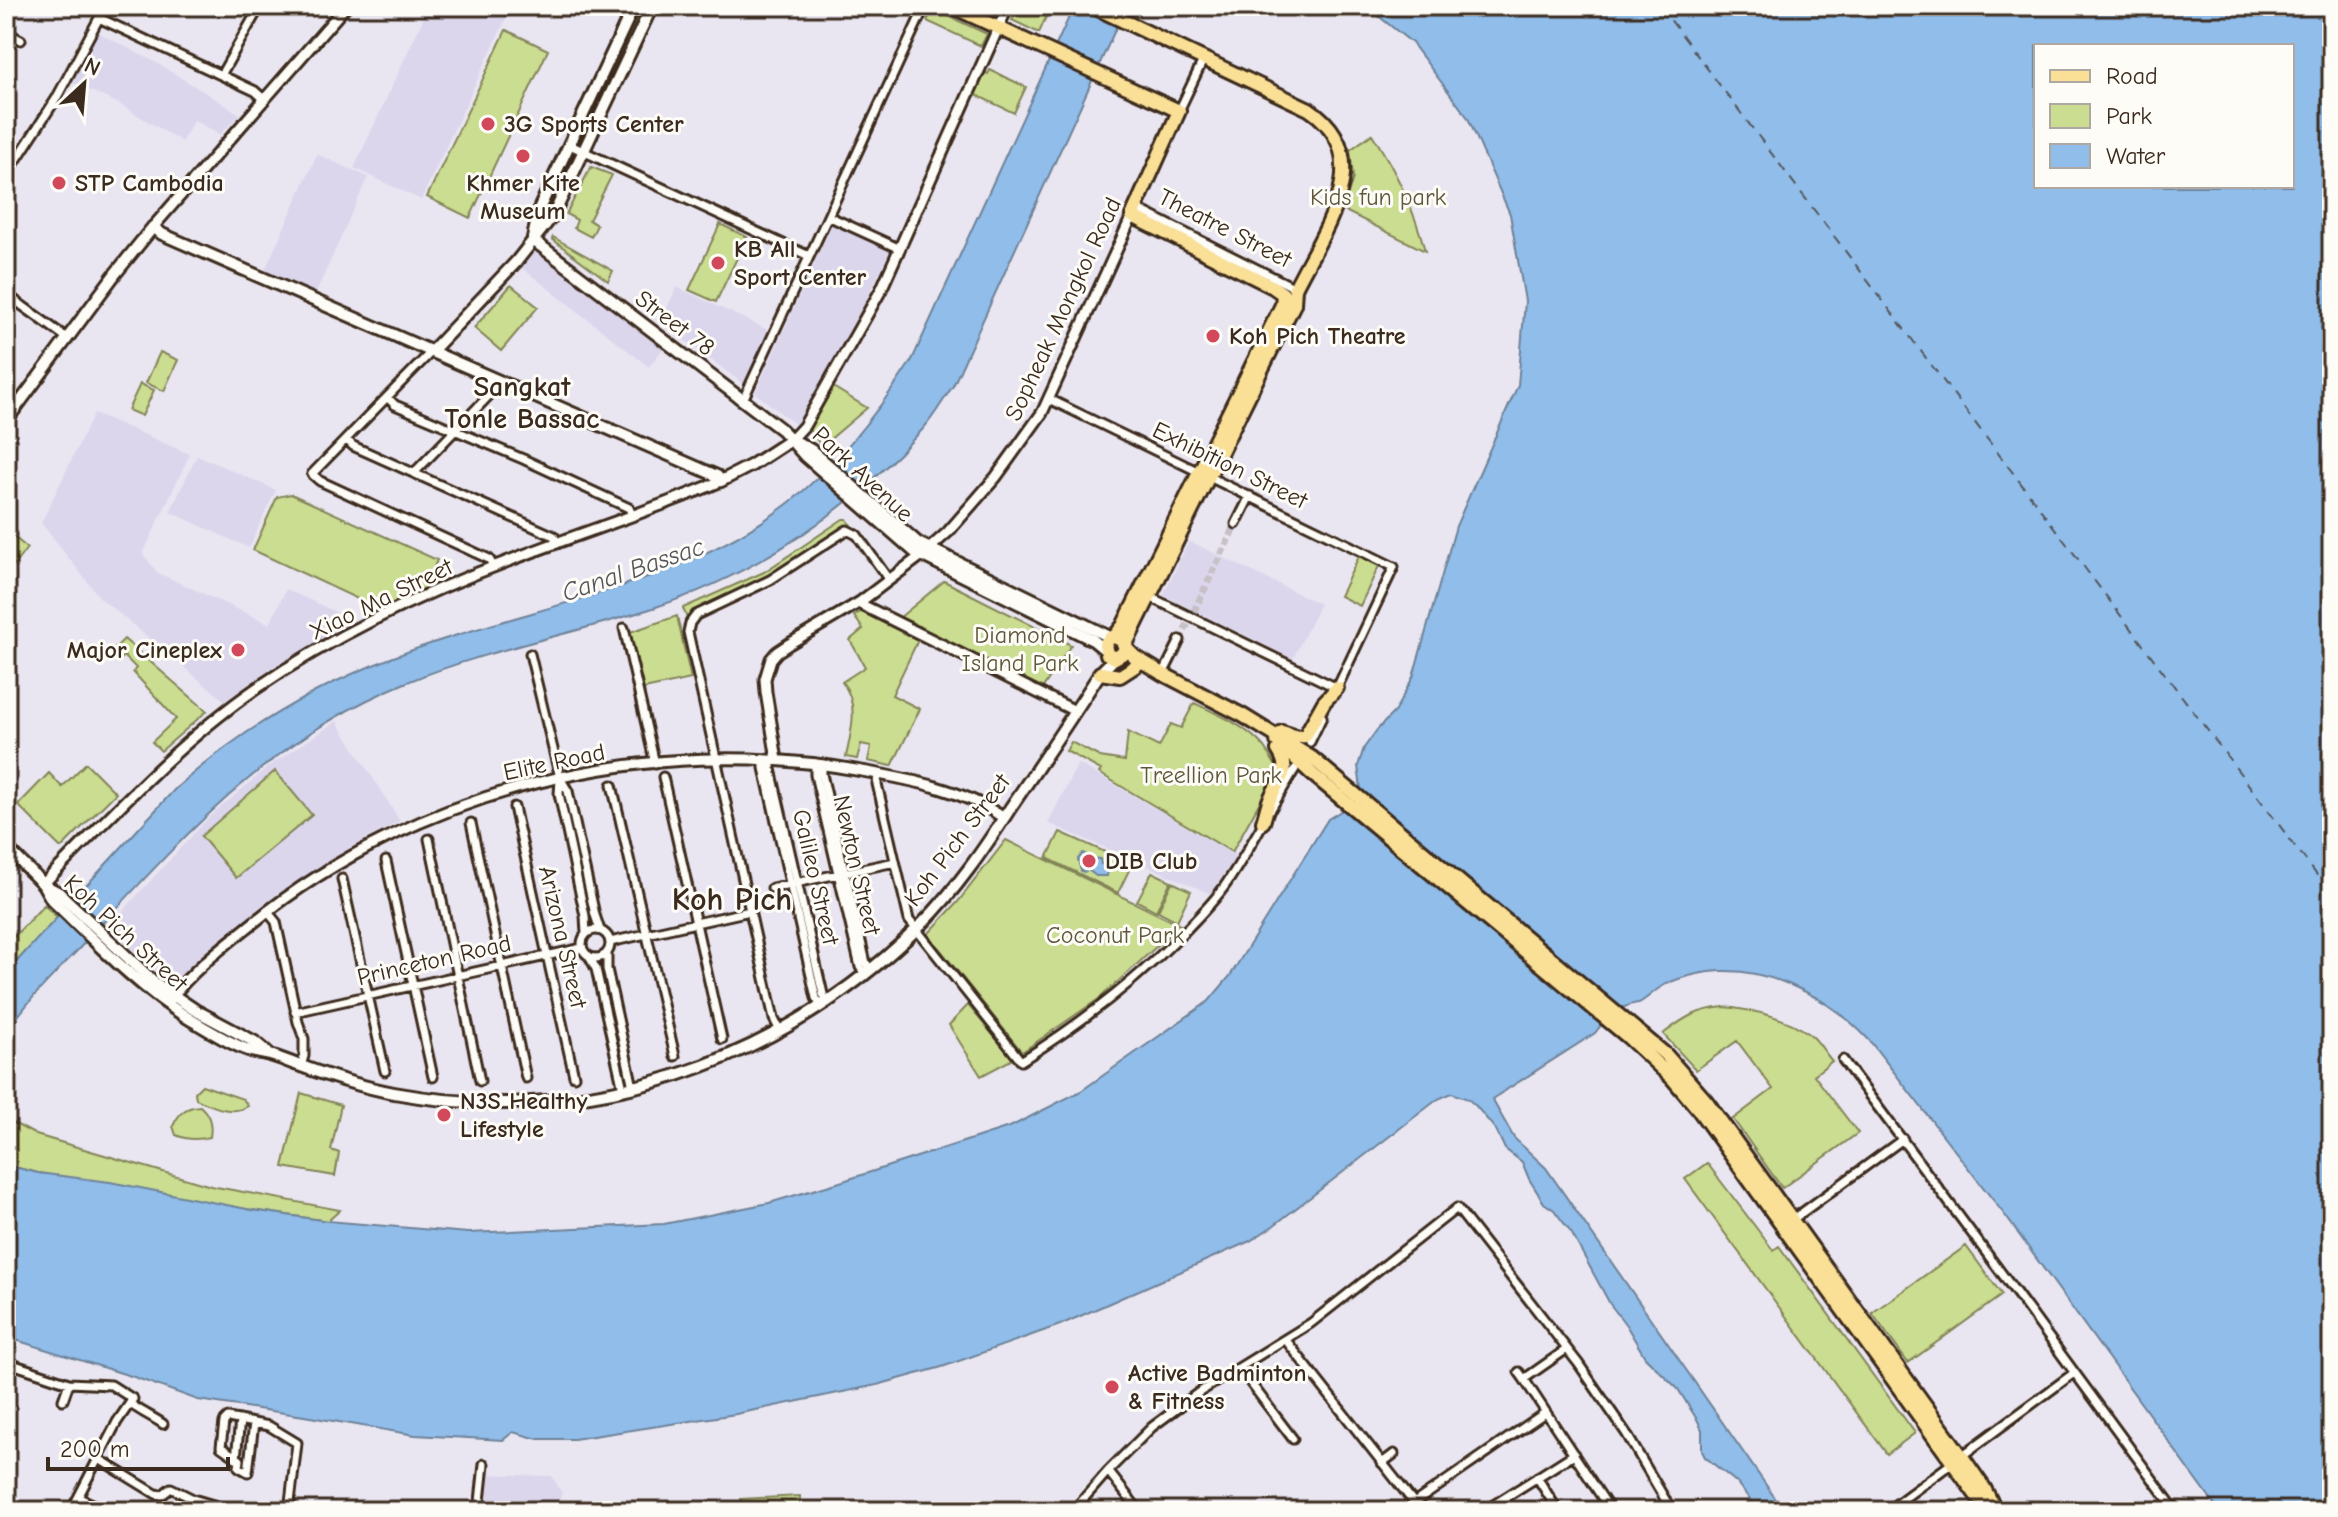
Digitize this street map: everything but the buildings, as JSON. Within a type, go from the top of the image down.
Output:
[{"type":"main road","points":[[533,240],[539,209],[634,6]]},
{"type":"main road","points":[[431,352],[516,262],[554,214],[652,6]]},
{"type":"main road","points":[[951,6],[1179,111]]},
{"type":"main road","name":"Koh Pich Street","points":[[6,847],[107,945],[170,999],[227,1040],[252,1051],[302,1061],[367,1087],[429,1099],[544,1101],[628,1088],[732,1055],[780,1031],[868,972],[916,929],[953,889],[1100,673],[1115,648],[1123,626],[1144,594],[1204,474],[1282,305],[1339,198],[1344,176],[1343,151],[1332,129],[1309,109],[1092,6]]},
{"type":"main road","name":"Sopheak Mongkol Road","points":[[1134,212],[1179,111]]},
{"type":"main road","name":"Theatre Street","points":[[1134,212],[1273,287],[1289,291]]},
{"type":"main road","points":[[8,413],[153,227],[162,234],[717,476],[721,481]]},
{"type":"main road","name":"Street 78","points":[[533,240],[792,439]]},
{"type":"main road","name":"Park Avenue","points":[[792,439],[926,552],[1135,657],[1263,727]]},
{"type":"main road","name":"Xiao Ma Street","points":[[721,481],[792,439]]},
{"type":"main road","name":"Park Avenue","points":[[1115,648],[1137,665],[1163,674]]},
{"type":"main road","points":[[1100,673],[1120,676],[1137,665]]},
{"type":"main road","points":[[1263,727],[1297,737],[1305,736],[1324,702],[1337,688]]},
{"type":"main road","points":[[1263,727],[1695,1085],[1957,1458]]},
{"type":"main road","points":[[1263,727],[1285,760],[1286,767],[1269,800],[1263,822]]},
{"type":"main road","points":[[1652,1050],[1957,1458],[1984,1488],[1995,1511]]},
{"type":"street","points":[[221,75],[260,6]]},
{"type":"street","points":[[153,227],[346,6]]},
{"type":"street","points":[[743,400],[925,6]]},
{"type":"street","points":[[792,439],[804,426],[881,290],[1008,6]]},
{"type":"street","points":[[6,176],[56,99],[99,18],[255,91],[265,100]]},
{"type":"street","points":[[6,32],[21,40]]},
{"type":"street","name":"Sopheak Mongkol Road","points":[[1179,111],[1204,58]]},
{"type":"street","points":[[570,145],[809,256]]},
{"type":"street","name":"Sopheak Mongkol Road","points":[[771,760],[765,679],[771,659],[789,644],[860,602],[926,552],[1008,463],[1049,399],[1134,212]]},
{"type":"street","points":[[828,216],[900,249]]},
{"type":"street","points":[[6,294],[67,338]]},
{"type":"street","points":[[431,352],[312,474],[320,481],[489,559],[494,567]]},
{"type":"street","points":[[414,473],[502,382]]},
{"type":"street","points":[[387,397],[395,405],[629,508],[632,515]]},
{"type":"street","name":"Exhibition Street","points":[[1049,399],[1394,567],[1337,688]]},
{"type":"street","points":[[346,439],[353,446],[554,536],[557,544]]},
{"type":"street","name":"Xiao Ma Street","points":[[43,884],[187,742],[260,686],[375,620],[494,567],[721,481]]},
{"type":"street","points":[[1236,524],[1250,496]]},
{"type":"street","points":[[780,1031],[774,1019],[716,760],[688,632],[690,623],[696,615],[770,580],[847,530],[857,535],[889,580]]},
{"type":"street","points":[[1144,594],[1337,688],[1310,742]]},
{"type":"street","points":[[860,602],[1075,711]]},
{"type":"street","points":[[624,628],[655,764]]},
{"type":"street","points":[[1163,674],[1180,640]]},
{"type":"street","points":[[530,654],[560,778],[559,794],[585,916],[586,934]]},
{"type":"street","name":"Elite Road","points":[[170,999],[229,942],[315,877],[405,829],[458,806],[560,778],[655,764],[716,760],[819,764],[878,774],[965,796],[1004,818]]},
{"type":"street","name":"Galileo Street","points":[[771,760],[816,998],[824,1004]]},
{"type":"street","name":"Newton Street","points":[[819,764],[860,967],[868,972]]},
{"type":"street","points":[[878,774],[877,784],[909,920],[1021,1061],[1106,1003],[1169,947],[1213,902],[1295,769]]},
{"type":"street","points":[[663,777],[722,1039]]},
{"type":"street","points":[[560,778],[568,791],[600,930]]},
{"type":"street","points":[[612,785],[675,1056]]},
{"type":"street","name":"Arizona Street","points":[[514,807],[574,1076]]},
{"type":"street","points":[[471,823],[526,1078]]},
{"type":"street","points":[[429,839],[480,1081]]},
{"type":"street","points":[[573,858],[582,856]]},
{"type":"street","points":[[386,861],[433,1077]]},
{"type":"street","points":[[772,888],[895,862]]},
{"type":"street","points":[[342,879],[385,1071]]},
{"type":"street","points":[[610,942],[750,911]]},
{"type":"street","points":[[264,913],[276,922],[295,1012],[304,1039],[302,1061]]},
{"type":"street","points":[[594,930],[606,934],[610,942],[607,969],[628,1088],[596,969],[582,948],[586,934],[594,930]]},
{"type":"street","name":"Princeton Road","points":[[295,1012],[582,948]]},
{"type":"street","points":[[589,956],[598,958],[607,953]]},
{"type":"street","points":[[606,1012],[616,1009]]},
{"type":"street","points":[[1843,1060],[2176,1511]]},
{"type":"street","points":[[1792,1220],[1903,1139]]},
{"type":"street","points":[[1073,1511],[1138,1439],[1161,1420],[1198,1393],[1311,1323],[1457,1208],[1567,1349],[1626,1433],[1672,1511]]},
{"type":"street","points":[[1285,1339],[1414,1503],[1546,1412]]},
{"type":"street","points":[[1567,1349],[1522,1375],[1611,1511]]},
{"type":"street","points":[[6,1362],[69,1383],[111,1385],[133,1399],[117,1422],[71,1511]]},
{"type":"street","points":[[1240,1369],[1293,1439]]},
{"type":"street","points":[[1887,1511],[2074,1373]]},
{"type":"street","points":[[63,1400],[69,1383]]},
{"type":"street","points":[[130,1403],[163,1424]]},
{"type":"street","points":[[254,1423],[248,1472],[239,1467],[240,1460],[221,1447],[225,1418],[240,1420],[269,1426],[297,1443],[289,1511]]},
{"type":"street","points":[[236,1458],[240,1420]]},
{"type":"street","points":[[1382,1463],[1394,1454]]},
{"type":"street","points":[[1484,1511],[1574,1454]]},
{"type":"street","points":[[99,1459],[156,1494],[162,1495],[171,1488],[193,1499],[234,1511]]},
{"type":"street","points":[[479,1511],[484,1464]]},
{"type":"street","points":[[1108,1471],[1136,1507]]},
{"type":"street","points":[[1537,1477],[1558,1511]]},
{"type":"street","points":[[79,1498],[108,1511]]},
{"type":"shaded area","points":[[429,6],[512,6],[421,200],[354,168]]},
{"type":"shaded area","points":[[97,32],[157,63],[240,114],[220,135],[194,120],[182,142],[119,104],[71,82]]},
{"type":"shaded area","points":[[317,154],[368,177],[316,293],[265,270]]},
{"type":"shaded area","points":[[832,224],[890,250],[865,303],[796,425],[755,393]]},
{"type":"shaded area","points":[[536,251],[664,347],[649,367],[522,268]]},
{"type":"shaded area","points":[[677,287],[776,334],[750,389],[660,322]]},
{"type":"shaded area","points":[[94,413],[190,454],[143,554],[158,573],[270,624],[286,589],[355,621],[225,701],[100,598],[41,523]]},
{"type":"shaded area","points":[[197,455],[276,490],[249,548],[170,512]]},
{"type":"shaded area","points":[[1189,541],[1320,604],[1293,659],[1163,595]]},
{"type":"shaded area","points":[[337,721],[400,821],[351,847],[265,903],[176,981],[164,979],[108,927],[209,817],[269,766]]},
{"type":"shaded area","points":[[1078,763],[1236,856],[1211,894],[1048,823]]},
{"type":"shaded area","points":[[485,1474],[552,1476],[562,1493],[555,1511],[482,1511]]},
{"type":"green space","points":[[640,6],[646,6],[605,98],[600,100],[599,96]]},
{"type":"green space","points":[[1019,6],[1051,6],[1039,33],[1012,20]]},
{"type":"green space","points":[[933,9],[987,34],[981,46],[927,21]]},
{"type":"green space","name":"3G Sports Center","points":[[506,30],[548,50],[470,218],[427,197]]},
{"type":"green space","points":[[990,70],[1026,87],[1014,113],[974,94],[984,72],[988,74]]},
{"type":"green space","name":"Kids fun park","points":[[1372,134],[1403,190],[1425,251],[1343,210],[1353,178],[1350,150]]},
{"type":"green space","points":[[591,167],[612,175],[589,220],[597,225],[591,237],[574,228],[577,220],[566,214]]},
{"type":"green space","name":"KB All Sport Center","points":[[720,224],[747,237],[716,302],[689,290]]},
{"type":"green space","points":[[552,239],[613,271],[608,281]]},
{"type":"green space","points":[[511,285],[538,307],[501,351],[474,328]]},
{"type":"green space","points":[[160,352],[178,360],[164,391],[146,383]]},
{"type":"green space","points":[[140,384],[154,390],[142,416],[128,410]]},
{"type":"green space","points":[[833,387],[867,408],[822,446],[809,430]]},
{"type":"green space","points":[[291,494],[437,560],[424,590],[381,610],[253,550],[277,497]]},
{"type":"green space","points":[[847,519],[857,535],[850,530],[799,562],[688,621],[683,608],[764,572]]},
{"type":"green space","points":[[6,530],[27,548],[6,576]]},
{"type":"green space","points":[[1359,556],[1379,566],[1360,606],[1340,596]]},
{"type":"green space","name":"Diamond Island Park","points":[[944,581],[1071,645],[1042,689],[899,618]]},
{"type":"green space","points":[[862,611],[918,640],[892,695],[920,709],[892,766],[868,761],[871,746],[861,744],[857,759],[846,757],[852,709],[851,699],[842,682],[865,667],[850,640],[863,629],[854,616]]},
{"type":"green space","points":[[677,616],[691,679],[644,689],[630,632]]},
{"type":"green space","points":[[124,639],[207,711],[161,751],[152,742],[176,719],[133,672],[136,668],[124,656],[121,659],[114,653],[109,658],[107,656]]},
{"type":"green space","name":"Treellion Park","points":[[1194,703],[1249,733],[1264,747],[1278,769],[1232,852],[1066,751],[1071,742],[1100,757],[1125,761],[1128,732],[1159,747],[1171,724],[1181,728]]},
{"type":"green space","points":[[86,763],[116,793],[61,848],[18,805],[49,773],[62,787]]},
{"type":"green space","points":[[275,771],[312,815],[236,878],[201,836]]},
{"type":"green space","name":"DIB Club","points":[[1060,832],[1132,864],[1118,893],[1047,858]]},
{"type":"green space","name":"Coconut Park","points":[[1006,840],[1180,925],[1100,998],[1022,1052],[928,934],[957,903]]},
{"type":"green space","points":[[1152,872],[1171,881],[1156,911],[1137,901]]},
{"type":"green space","points":[[1172,882],[1191,891],[1177,921],[1158,911]]},
{"type":"green space","points":[[44,905],[58,918],[6,973],[6,945]]},
{"type":"green space","points":[[968,1005],[1013,1059],[981,1076],[949,1025]]},
{"type":"green space","points":[[1724,1007],[1770,1015],[1792,1023],[1811,1035],[1832,1061],[1814,1075],[1858,1133],[1782,1188],[1733,1119],[1773,1089],[1737,1041],[1696,1070],[1663,1034],[1691,1015]]},
{"type":"green space","points":[[202,1085],[243,1099],[248,1106],[229,1110],[196,1099],[195,1092]]},
{"type":"green space","points":[[301,1093],[341,1105],[331,1150],[339,1153],[335,1176],[283,1167]]},
{"type":"green space","points":[[200,1106],[210,1120],[210,1137],[193,1139],[176,1135],[173,1126],[180,1114],[186,1109]]},
{"type":"green space","points":[[6,1119],[36,1135],[211,1186],[340,1210],[328,1221],[6,1165]]},
{"type":"green space","points":[[1707,1163],[1773,1250],[1779,1246],[1915,1433],[1887,1454],[1685,1179]]},
{"type":"green space","points":[[1966,1246],[2002,1295],[1908,1363],[1872,1313]]},
{"type":"green space","points":[[800,1496],[800,1511],[742,1511],[741,1499]]},
{"type":"water","points":[[1074,6],[1126,6],[953,386],[926,425],[894,460],[799,537],[729,577],[653,608],[435,671],[357,706],[312,732],[271,761],[195,827],[44,985],[6,1035],[6,973],[175,789],[250,731],[304,698],[391,658],[597,594],[698,557],[745,532],[790,502],[825,471],[871,417],[912,360]]},
{"type":"water","points":[[1366,6],[2332,6],[2332,1511],[2219,1511],[2007,1218],[1869,1040],[1852,1023],[1811,995],[1765,976],[1741,972],[1717,971],[1693,975],[1664,985],[1639,1003],[1617,1010],[1595,1033],[1492,1099],[1514,1138],[1546,1168],[1784,1511],[1759,1511],[1736,1482],[1705,1457],[1698,1421],[1678,1389],[1645,1357],[1610,1304],[1572,1234],[1554,1210],[1544,1203],[1522,1162],[1505,1149],[1496,1130],[1476,1106],[1452,1093],[1438,1099],[1250,1241],[1060,1325],[942,1367],[877,1385],[736,1414],[574,1439],[538,1439],[513,1432],[503,1440],[415,1435],[198,1400],[6,1337],[6,1165],[328,1221],[468,1233],[664,1224],[769,1203],[1012,1126],[1081,1091],[1209,1001],[1230,976],[1328,819],[1346,808],[1361,789],[1358,766],[1364,748],[1395,711],[1413,677],[1456,526],[1518,385],[1525,301],[1510,214],[1468,118],[1412,43]]},
{"type":"water","points":[[1083,853],[1100,859],[1101,864],[1108,866],[1107,876],[1081,871],[1078,859]]},
{"type":"ferry route","points":[[1660,6],[2332,895]]},
{"type":"tunnel","points":[[1180,640],[1236,524]]},
{"type":"place","name":"3G Sports Center","points":[[488,124]]},
{"type":"place","name":"Khmer Kite Museum","points":[[523,156]]},
{"type":"place","name":"STP Cambodia","points":[[59,183]]},
{"type":"place","name":"KB All Sport Center","points":[[718,263]]},
{"type":"place","name":"Koh Pich Theatre","points":[[1213,336]]},
{"type":"place","name":"Major Cineplex","points":[[238,650]]},
{"type":"place","name":"DIB Club","points":[[1089,861]]},
{"type":"place","name":"N3S Healthy Lifestyle","points":[[444,1115]]},
{"type":"place","name":"Active Badminton & Fitness","points":[[1112,1387]]},
{"type":"district","name":"Sangkat Tonle Bassac","points":[[522,403]]},
{"type":"district","name":"Koh Pich","points":[[732,899]]},
{"type":"water label","name":"Canal Bassac","points":[[633,570]]}]
